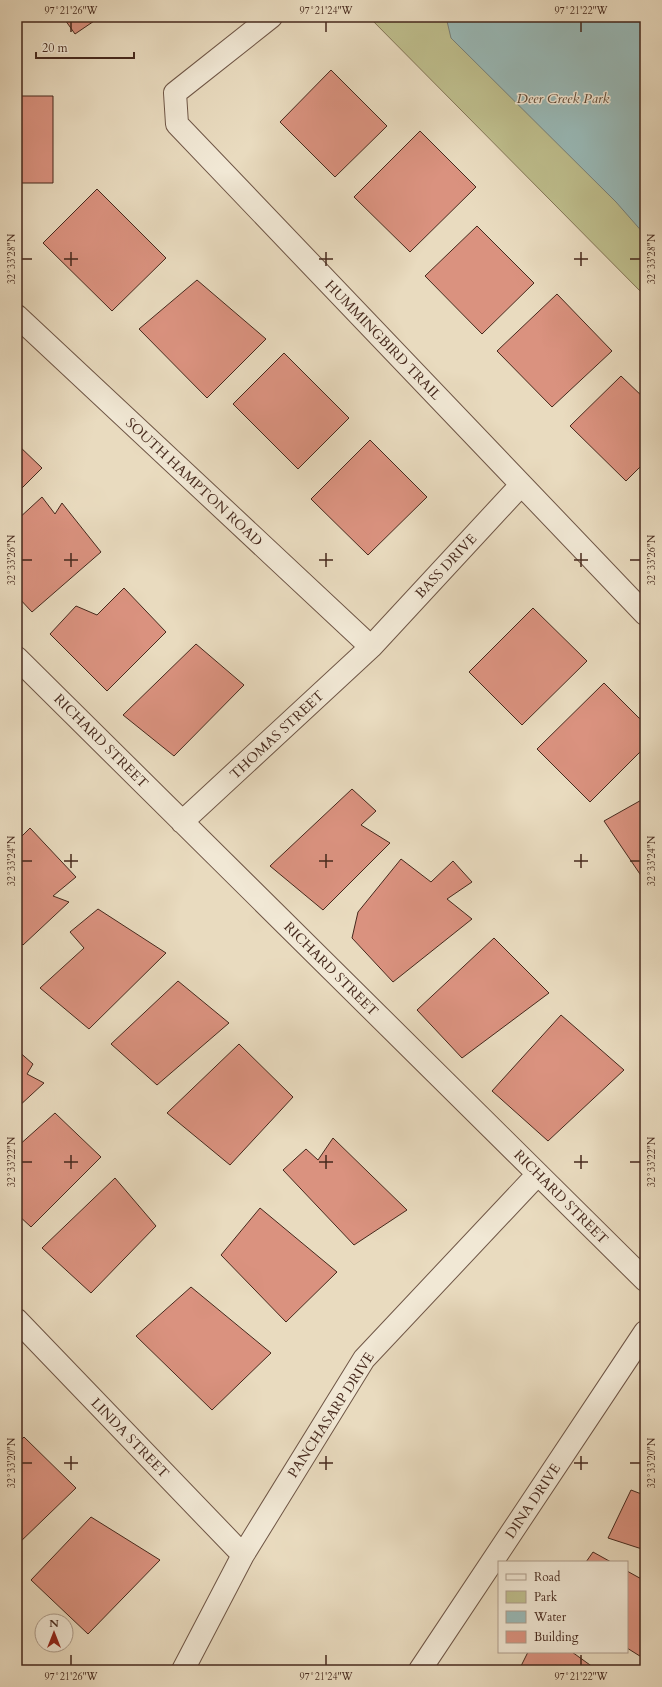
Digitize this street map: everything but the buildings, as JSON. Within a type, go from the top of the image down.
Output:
[{"type":"street","name":"HUMMINGBIRD TRAIL","points":[[271,17],[175,93],[177,124],[645,614]]},
{"type":"street","name":"SOUTH HAMPTON ROAD","points":[[17,316],[371,647]]},
{"type":"street","name":"BASS DRIVE","points":[[371,647],[521,485]]},
{"type":"street","name":"THOMAS STREET","points":[[182,822],[371,647]]},
{"type":"street","name":"RICHARD STREET","points":[[17,658],[645,1280]]},
{"type":"street","name":"PANCHASARP DRIVE","points":[[182,1670],[243,1554],[364,1359],[538,1174]]},
{"type":"street","name":"LINDA STREET","points":[[17,1320],[243,1554]]},
{"type":"street","name":"DINA DRIVE","points":[[420,1670],[645,1332]]},
{"type":"green space","name":"Deer Creek Park","points":[[369,17],[645,17],[645,296]]},
{"type":"water","points":[[446,17],[645,17],[645,235],[616,202],[451,38]]}]
